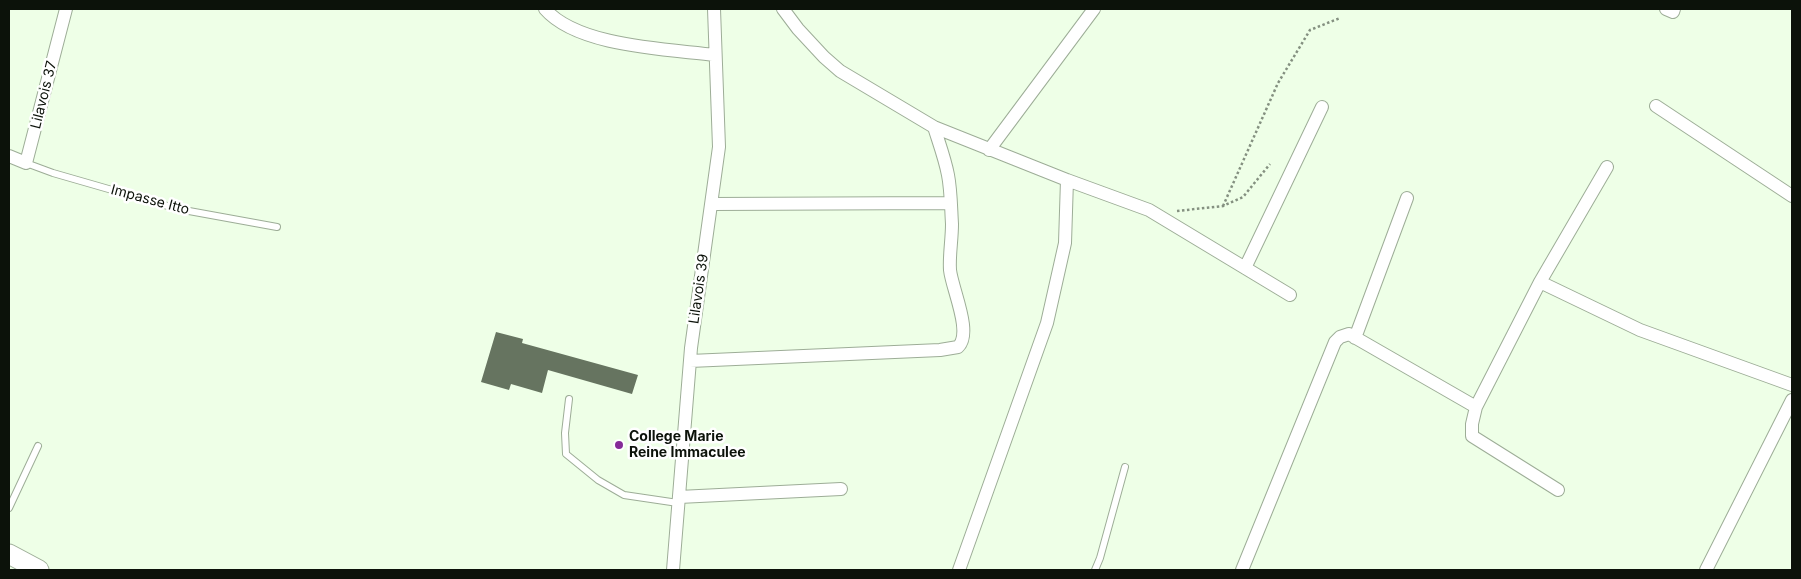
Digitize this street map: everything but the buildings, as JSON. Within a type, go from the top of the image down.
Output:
[{"type":"main road","points":[[9,554],[38,570]]},
{"type":"street","name":"Lilavois 37","points":[[26,163],[66,9]]},
{"type":"street","points":[[545,9],[549,14],[567,25],[596,37],[631,45],[716,55]]},
{"type":"street","name":"Lilavois 39","points":[[673,570],[690,360],[719,147],[714,9]]},
{"type":"street","points":[[782,9],[824,57],[840,71],[934,127],[1066,180],[1150,210],[1290,295]]},
{"type":"street","points":[[989,150],[1094,9]]},
{"type":"street","points":[[1666,9],[1673,12],[1674,9]]},
{"type":"street","points":[[1656,106],[1792,196]]},
{"type":"street","points":[[1245,268],[1322,107]]},
{"type":"street","points":[[690,360],[940,350],[958,347],[963,340],[963,327],[952,282],[950,263],[952,238],[948,176],[934,127]]},
{"type":"street","points":[[9,156],[26,163]]},
{"type":"street","points":[[1558,490],[1472,436],[1472,424],[1476,407],[1540,282],[1607,166]]},
{"type":"street","points":[[959,570],[1047,323],[1065,243],[1066,180]]},
{"type":"street","points":[[1356,338],[1407,198]]},
{"type":"street","points":[[711,204],[950,203]]},
{"type":"street","points":[[1540,282],[1646,333],[1792,385]]},
{"type":"street","points":[[1242,570],[1335,342],[1340,337],[1346,334],[1356,338],[1476,407]]},
{"type":"street","points":[[1706,570],[1792,400]]},
{"type":"street","points":[[678,500],[840,489]]},
{"type":"lane","name":"Impasse Itto","points":[[26,163],[53,173],[178,209],[277,227]]},
{"type":"lane","points":[[569,399],[565,433],[566,454],[598,480],[624,495],[678,500]]},
{"type":"lane","points":[[9,508],[38,446]]},
{"type":"lane","points":[[1095,570],[1125,468]]},
{"type":"path","points":[[1223,206],[1278,83],[1310,30],[1340,18]]},
{"type":"path","points":[[1150,210],[1171,212],[1223,206],[1243,197],[1270,164]]},
{"type":"place","name":"College Marie Reine Immaculee","points":[[619,445]]}]
